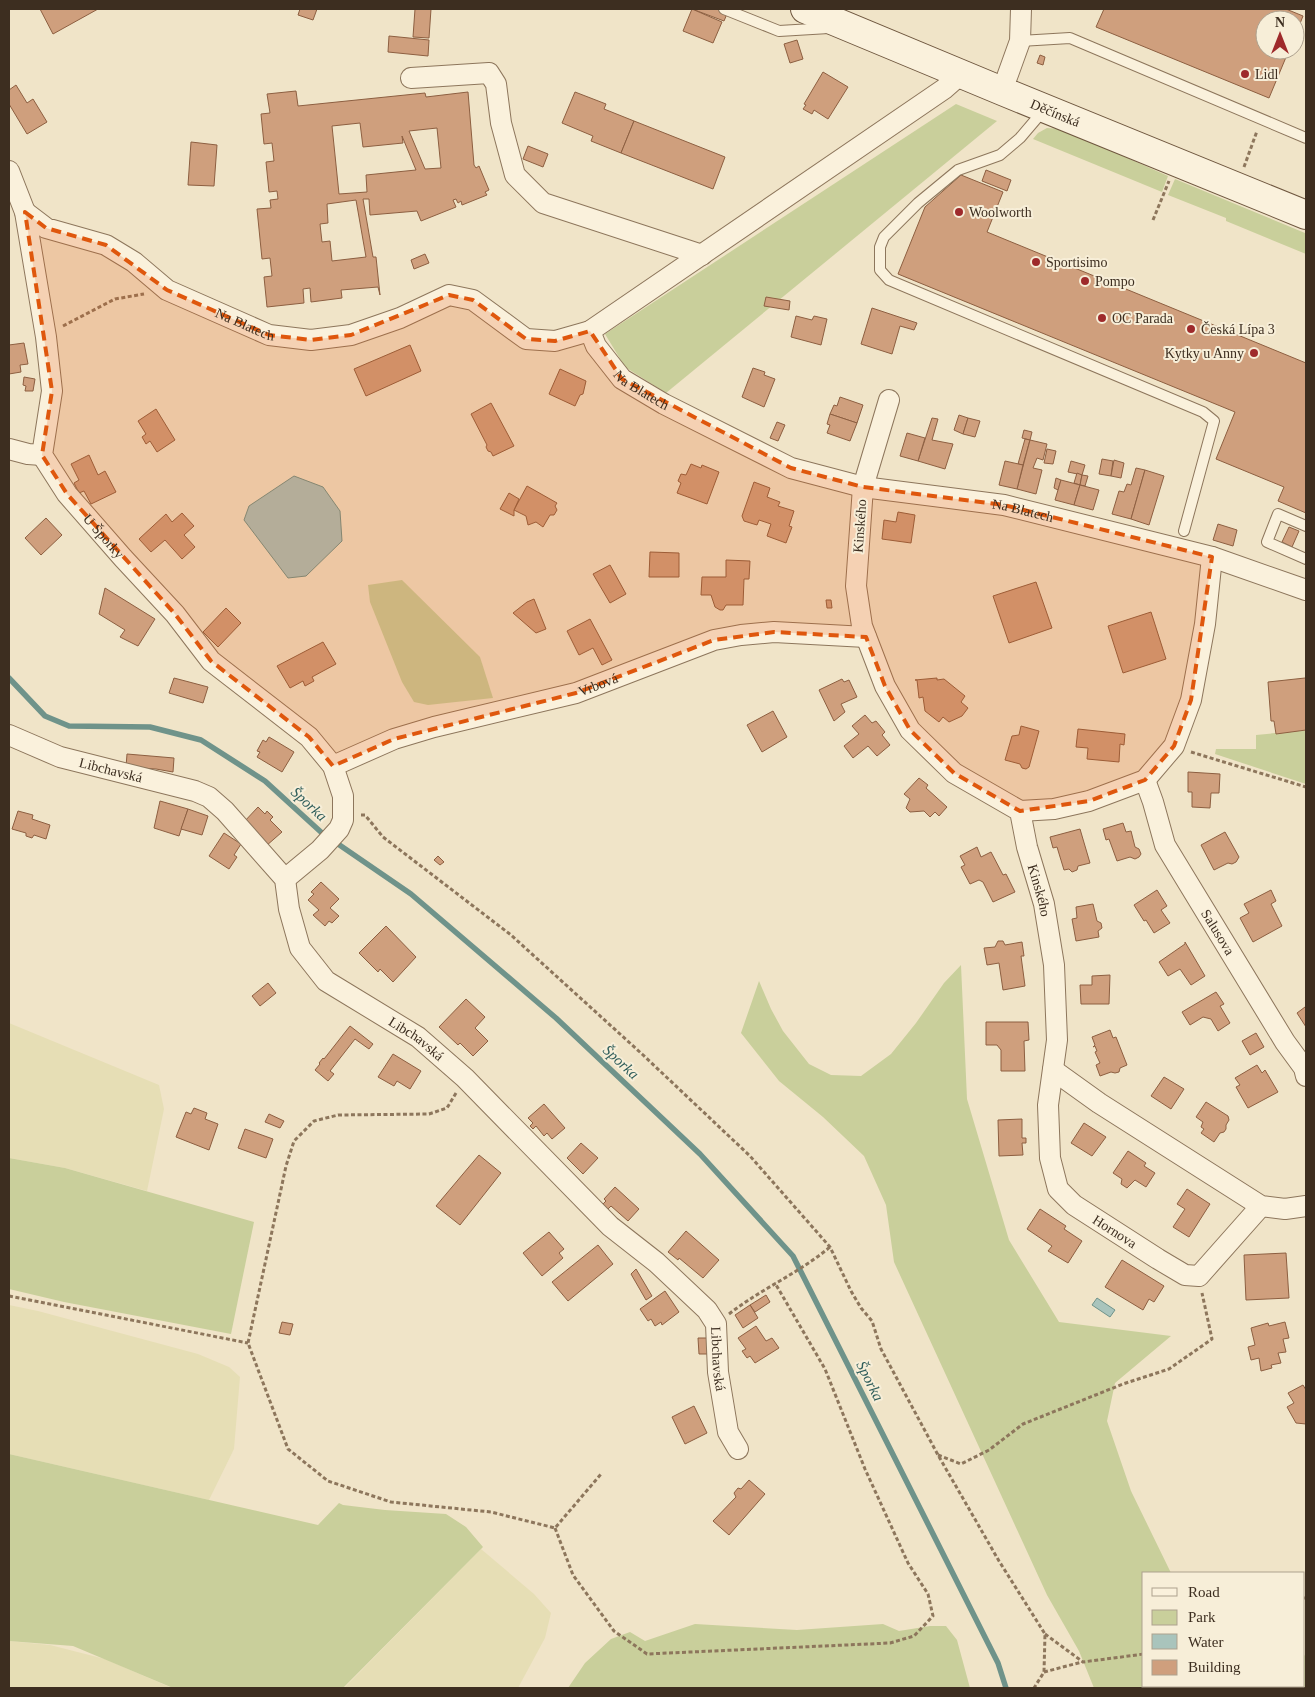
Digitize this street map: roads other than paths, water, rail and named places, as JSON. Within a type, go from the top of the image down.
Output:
[{"type":"main road","name":"Děčínská","points":[[805,9],[1306,215]]},
{"type":"street","points":[[1002,91],[1020,41],[1021,9]]},
{"type":"street","points":[[411,78],[489,73],[496,84],[501,122],[515,175],[543,204],[702,255]]},
{"type":"street","points":[[593,338],[702,255],[944,89],[961,74]]},
{"type":"street","points":[[9,171],[25,212],[46,337],[52,391],[42,456],[9,449]]},
{"type":"street","name":"Na Blatech","points":[[25,212],[46,228],[106,245],[134,262],[167,290],[269,335],[311,340],[351,335],[400,318],[450,295],[473,300],[526,339],[555,341],[593,338],[622,379],[664,404],[791,468],[863,487],[1004,504],[1212,557],[1306,590]]},
{"type":"street","name":"Kinského","points":[[889,400],[863,487],[856,586],[862,626],[884,686],[910,730],[954,773],[1020,811],[1027,847],[1044,904],[1054,964],[1057,1040],[1053,1070]]},
{"type":"street","name":"U Šporky","points":[[42,456],[67,494],[175,614],[211,661],[309,737],[333,766],[343,796],[341,822],[320,850],[285,880]]},
{"type":"street","points":[[1020,811],[1054,809],[1089,801],[1145,780],[1174,746],[1191,700],[1204,624],[1212,557]]},
{"type":"street","name":"Vrbová","points":[[333,766],[394,739],[434,727],[576,693],[714,640],[740,635],[774,632],[866,637]]},
{"type":"street","name":"Libchavská","points":[[9,735],[60,757],[195,791],[209,797],[225,811],[285,880],[289,909],[300,948],[326,981],[418,1037],[465,1078],[610,1226],[656,1262],[707,1310],[716,1324],[718,1372],[728,1432],[738,1449]]},
{"type":"street","name":"Salusova","points":[[1145,780],[1165,845],[1286,1042],[1306,1070]]},
{"type":"street","points":[[1053,1070],[1100,1103],[1261,1206],[1285,1209],[1306,1206]]},
{"type":"street","name":"Hornova","points":[[1053,1070],[1048,1105],[1050,1158],[1058,1189],[1074,1205],[1185,1275],[1199,1276],[1261,1206]]},
{"type":"lane","points":[[724,9],[780,31],[849,27]]},
{"type":"lane","points":[[1020,41],[1070,38],[1306,138]]},
{"type":"lane","points":[[1045,108],[1020,138],[1000,155],[958,170],[918,203],[884,237],[880,247],[880,270],[889,280],[1203,412],[1214,421],[1184,531]]},
{"type":"lane","points":[[1306,526],[1278,514],[1266,542],[1306,559]]},
{"type":"water","points":[[294,476],[323,487],[340,511],[342,541],[306,576],[288,578],[244,520],[249,506]]},
{"type":"water","points":[[1097,1298],[1115,1310],[1110,1317],[1092,1305]]},
{"type":"waterway","name":"Šporka","points":[[9,678],[45,716],[69,726],[150,727],[201,740],[265,781],[322,833],[411,894],[556,1018],[700,1154],[793,1256],[998,1663],[1006,1688]]},
{"type":"place","name":"Lidl","points":[[1245,74]]},
{"type":"place","name":"Woolworth","points":[[959,212]]},
{"type":"place","name":"Sportisimo","points":[[1036,262]]},
{"type":"place","name":"Pompo","points":[[1085,281]]},
{"type":"place","name":"OC Parada","points":[[1102,318]]},
{"type":"place","name":"Česká Lípa 3","points":[[1191,329]]},
{"type":"place","name":"Kytky u Anny","points":[[1254,353]]}]
